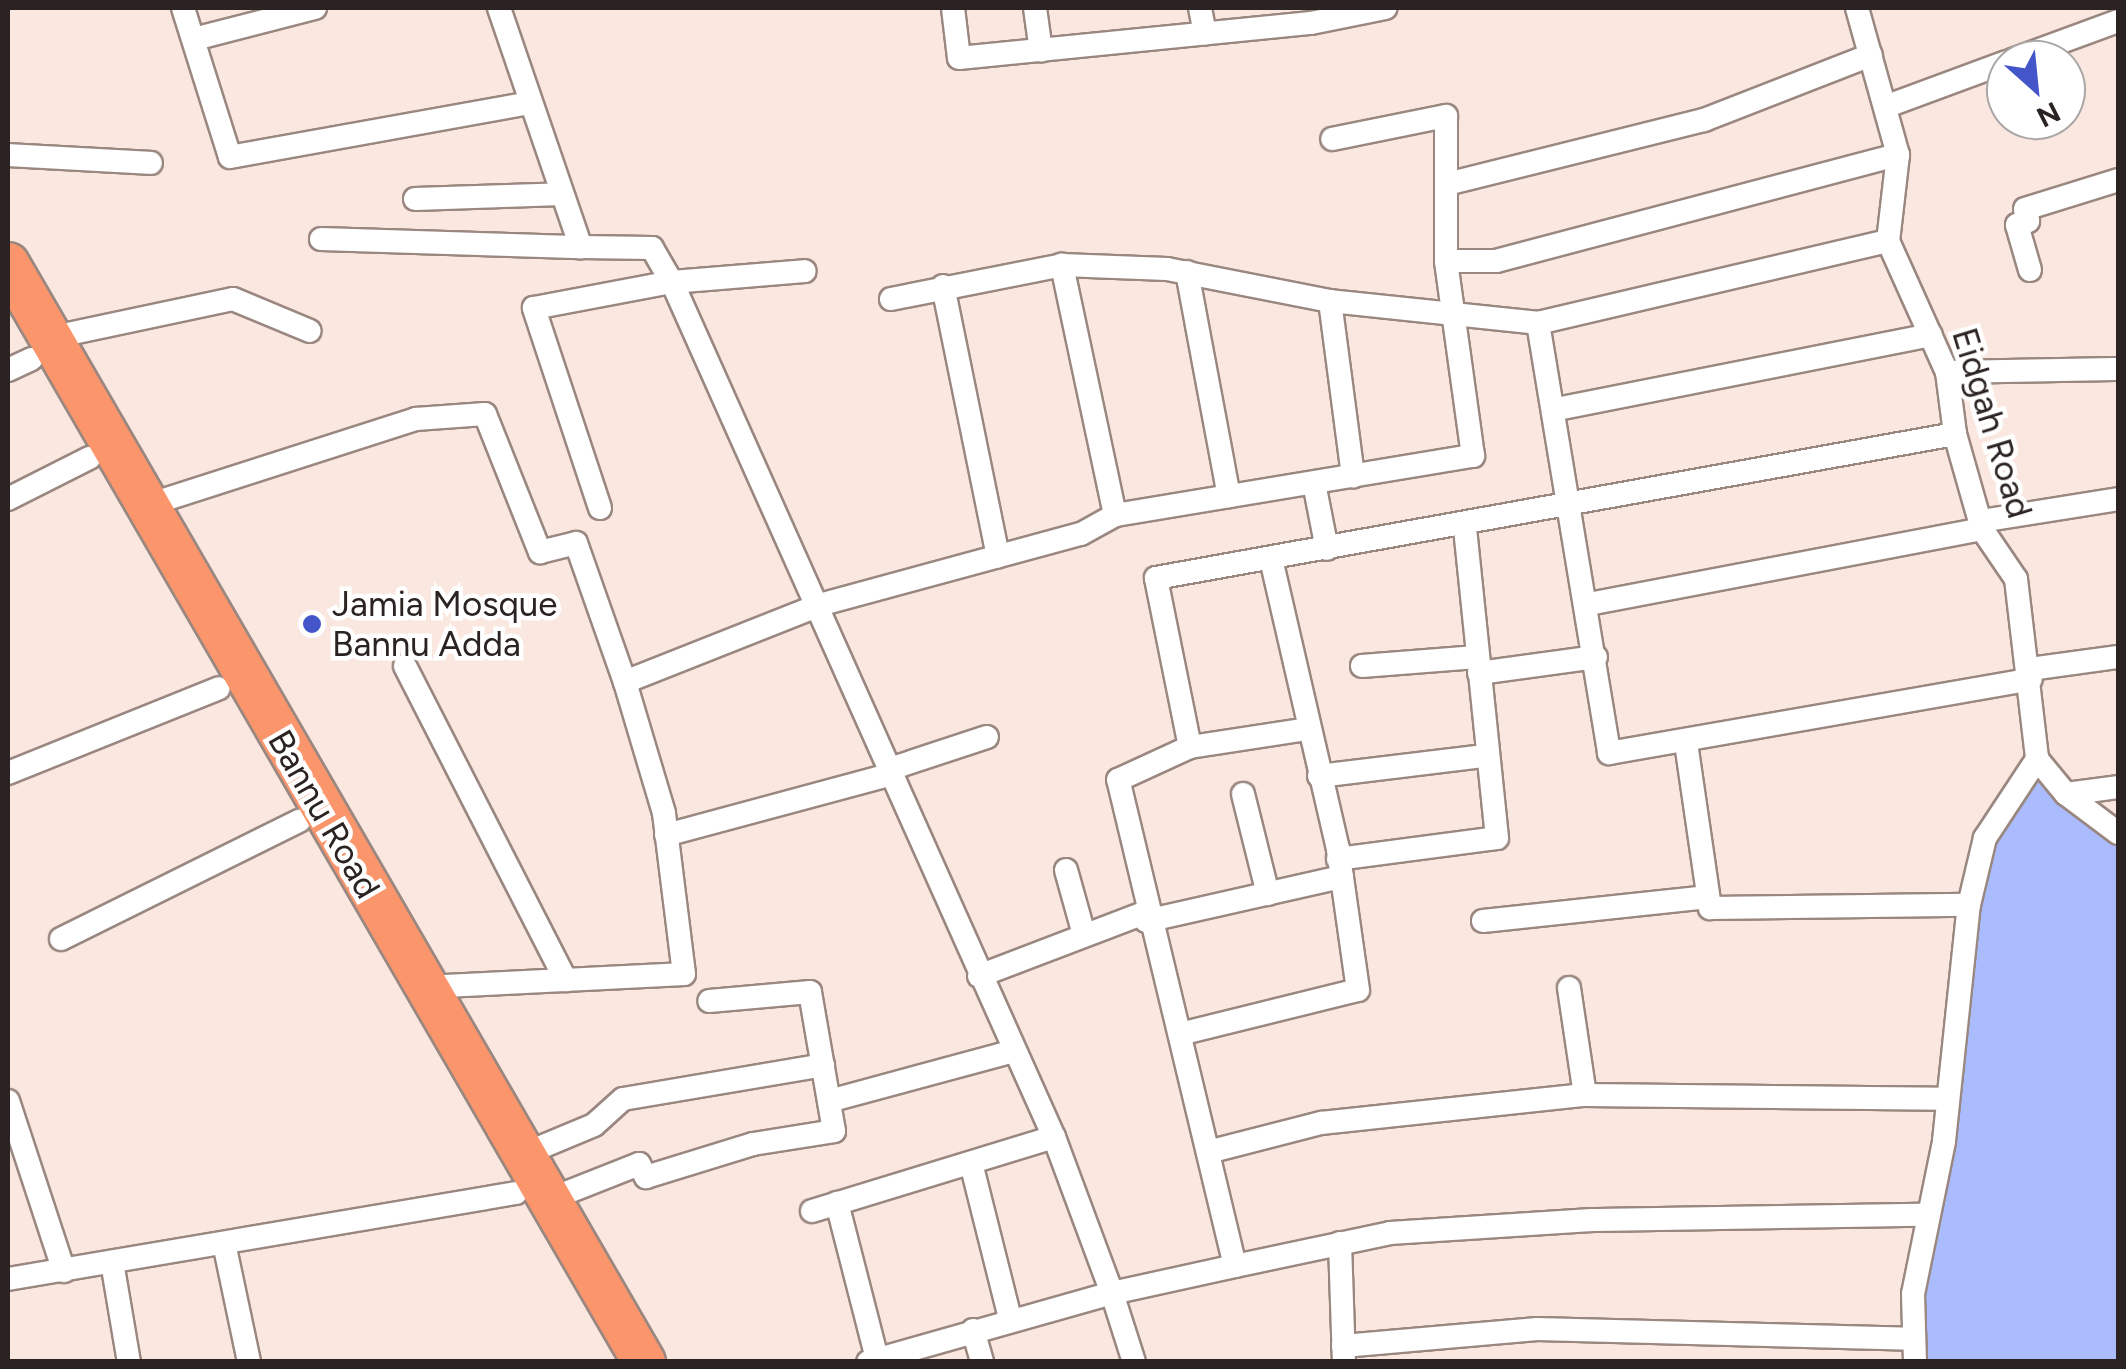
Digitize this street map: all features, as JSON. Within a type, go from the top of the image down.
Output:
[{"type":"highway","name":"Bannu Road","points":[[8,264],[30,356],[144,506],[426,986],[529,1183],[612,1362]]},
{"type":"highway","name":"Bannu Road","points":[[8,317],[219,688],[299,820],[644,1362]]},
{"type":"street","points":[[183,8],[230,157],[530,103]]},
{"type":"street","points":[[498,8],[581,246]]},
{"type":"street","points":[[953,8],[959,58],[1205,34],[1252,18],[1385,8]]},
{"type":"street","points":[[1035,8],[1041,50]]},
{"type":"street","points":[[1200,8],[1205,34]]},
{"type":"street","points":[[892,299],[1062,265],[1187,272],[1330,301],[1538,323],[1888,241],[1898,155],[1890,105],[1857,8]]},
{"type":"street","points":[[194,39],[299,10]]},
{"type":"street","points":[[2065,40],[2118,20]]},
{"type":"street","points":[[1447,184],[1704,120],[1871,55]]},
{"type":"street","points":[[1890,105],[1986,70]]},
{"type":"street","points":[[626,682],[819,604],[1081,534],[1116,515],[1473,456],[1446,260],[1446,116],[1332,139]]},
{"type":"street","points":[[8,155],[151,163]]},
{"type":"street","points":[[1446,260],[1496,261],[1898,155]]},
{"type":"street","points":[[2030,270],[2017,225],[2028,221],[2025,209],[2118,180]]},
{"type":"street","points":[[415,199],[562,194]]},
{"type":"street","points":[[320,239],[652,248],[672,282],[819,604],[1054,1137],[1134,1362]]},
{"type":"street","name":"Eidgah Road","points":[[1888,241],[1947,372],[1954,434],[1981,525],[2016,579],[2031,674],[2037,759]]},
{"type":"street","points":[[1062,265],[1116,515]]},
{"type":"street","points":[[600,508],[534,308],[672,282],[805,272]]},
{"type":"street","points":[[1187,272],[1229,496]]},
{"type":"street","points":[[944,286],[998,556]]},
{"type":"street","points":[[30,356],[233,299],[310,332]]},
{"type":"street","points":[[1330,301],[1353,476]]},
{"type":"street","points":[[1538,323],[1590,604],[1609,754],[1686,743],[2118,657]]},
{"type":"street","points":[[1557,410],[1932,334]]},
{"type":"street","points":[[1947,372],[2118,370]]},
{"type":"street","points":[[144,506],[416,419],[485,414],[540,552],[576,543],[626,682],[666,836],[684,974],[426,986]]},
{"type":"street","points":[[1190,747],[1156,578],[1465,528],[1954,434]]},
{"type":"street","points":[[8,500],[89,458]]},
{"type":"street","points":[[1314,482],[1327,550]]},
{"type":"street","points":[[1590,604],[2118,499]]},
{"type":"street","points":[[980,976],[1083,930],[1268,894],[1340,868],[1497,838],[1465,528]]},
{"type":"street","points":[[1180,1034],[1358,990],[1340,868],[1270,558]]},
{"type":"street","points":[[1362,666],[1478,665],[1596,657]]},
{"type":"street","points":[[406,666],[566,980]]},
{"type":"street","points":[[8,774],[219,688]]},
{"type":"street","points":[[1235,1266],[1180,1034],[1145,917],[1118,780],[1190,747],[1308,729]]},
{"type":"street","points":[[666,836],[891,772],[987,736]]},
{"type":"street","points":[[1686,743],[1710,908],[1738,911],[1969,905]]},
{"type":"street","points":[[1319,776],[1486,756]]},
{"type":"street","points":[[1340,1243],[1343,1354],[1458,1350],[1537,1329],[1914,1350],[1926,1216],[1944,1142],[1944,1100],[1969,905],[1985,838],[2037,759],[2066,794],[2118,834]]},
{"type":"street","points":[[2066,794],[2118,787]]},
{"type":"street","points":[[1244,794],[1268,894]]},
{"type":"street","points":[[61,939],[299,820]]},
{"type":"street","points":[[1066,870],[1083,930]]},
{"type":"street","points":[[1483,921],[1706,897]]},
{"type":"street","points":[[1569,988],[1584,1095]]},
{"type":"street","points":[[8,1279],[224,1243],[640,1164],[646,1177],[753,1144],[834,1132],[810,992],[709,1001]]},
{"type":"street","points":[[829,1101],[1014,1051]]},
{"type":"street","points":[[529,1183],[623,1098],[823,1065]]},
{"type":"street","points":[[1208,1152],[1321,1124],[1584,1095],[1944,1100]]},
{"type":"street","points":[[8,1101],[64,1271]]},
{"type":"street","points":[[812,1211],[1054,1137]]},
{"type":"street","points":[[971,1162],[1010,1318]]},
{"type":"street","points":[[837,1204],[872,1360],[1010,1318],[1340,1243],[1592,1220],[1926,1216]]},
{"type":"street","points":[[224,1243],[249,1362]]},
{"type":"street","points":[[112,1262],[129,1362]]},
{"type":"street","points":[[973,1330],[982,1362]]},
{"type":"shaded area","points":[[2036,774],[2118,844],[2118,1361],[1923,1362],[1923,1300],[1969,954],[2002,824]]},
{"type":"place","name":"Jamia Mosque Bannu Adda","points":[[312,624]]}]
